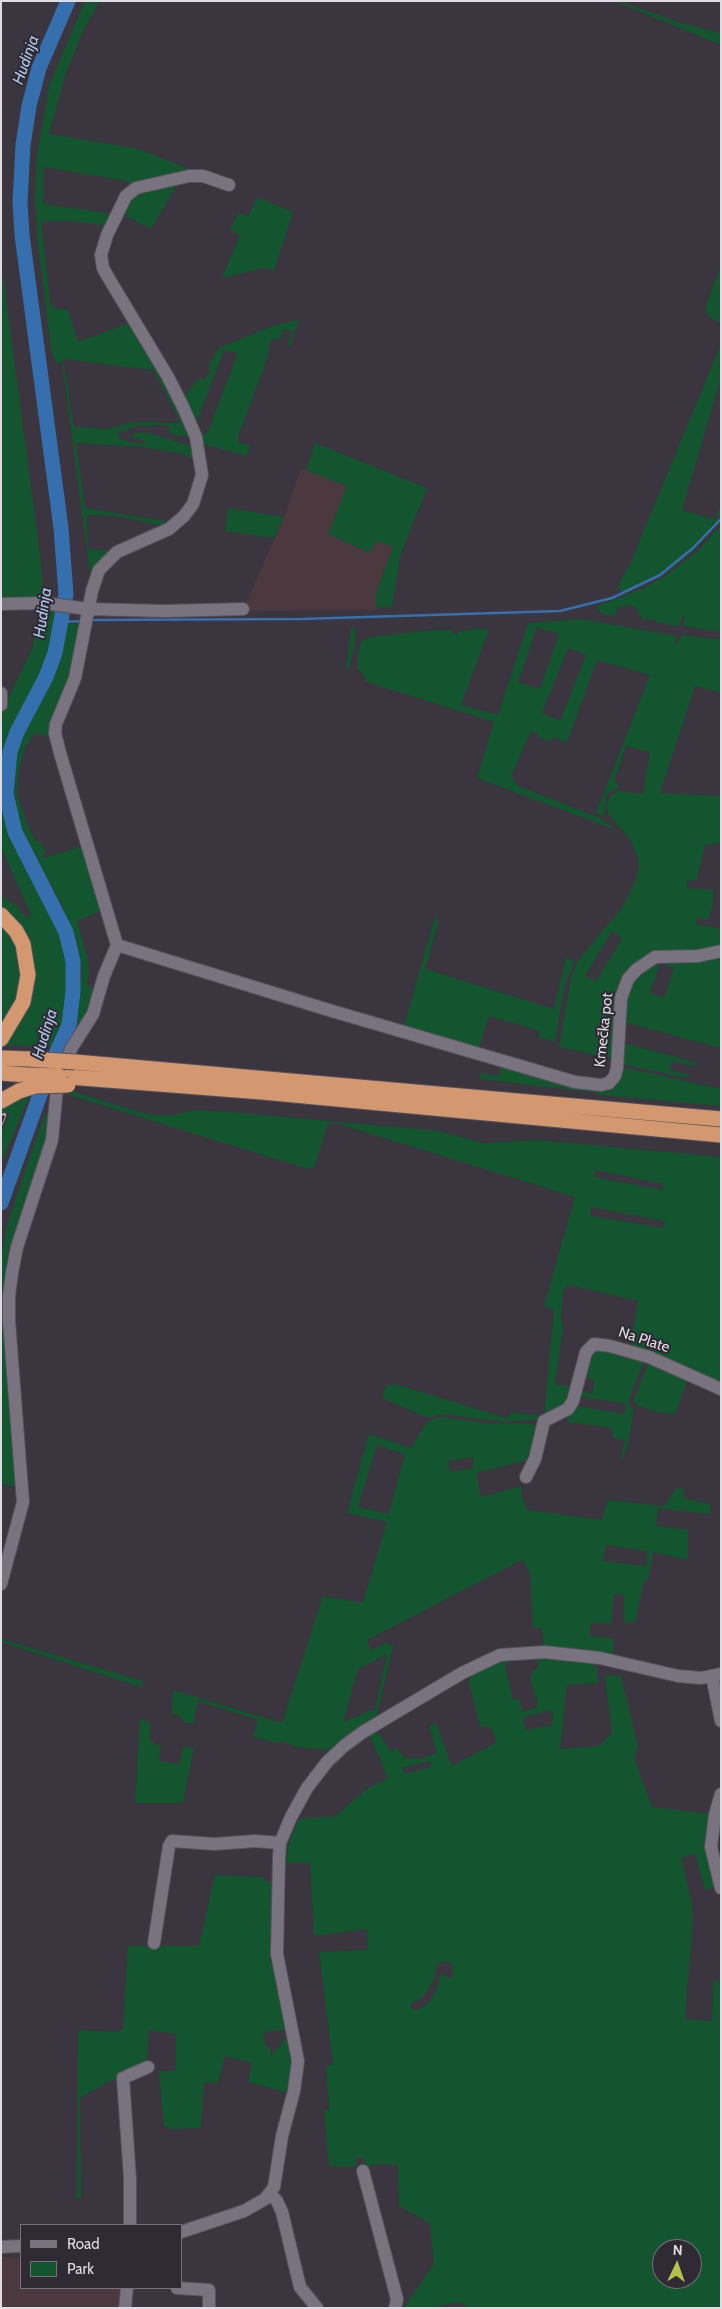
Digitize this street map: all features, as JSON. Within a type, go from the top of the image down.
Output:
[{"type":"highway","points":[[1,915],[16,931],[27,958],[27,988],[23,1002],[1,1039]]},
{"type":"highway","points":[[1,1058],[75,1062],[721,1119]]},
{"type":"highway","points":[[1,1074],[26,1075],[68,1081]]},
{"type":"highway","points":[[1,1100],[35,1086],[92,1079],[262,1092],[721,1135]]},
{"type":"street","points":[[1,1584],[23,1502],[9,1321],[9,1296],[12,1273],[17,1247],[52,1140],[57,1088],[71,1050],[93,1014],[104,976],[117,945],[55,733],[56,724],[75,678],[85,614],[94,582],[106,561],[132,544],[170,529],[184,516],[193,504],[202,476],[202,462],[196,437],[184,409],[168,378],[103,268],[102,249],[126,196],[136,188],[189,176],[202,176],[229,185]]},
{"type":"street","points":[[1,604],[44,603],[85,614],[243,608]]},
{"type":"street","points":[[1,693],[1,705]]},
{"type":"street","name":"Kmečka pot","points":[[117,945],[332,1012],[575,1082],[601,1085],[609,1083],[615,1076],[618,1068],[618,1026],[623,990],[636,970],[655,958],[698,956],[721,951]]},
{"type":"street","name":"Na Plate","points":[[526,1477],[535,1459],[544,1421],[568,1409],[573,1401],[586,1352],[594,1344],[610,1346],[649,1357],[719,1387]]},
{"type":"street","points":[[182,2232],[244,2211],[270,2194],[275,2182],[282,2136],[294,2091],[298,2061],[277,1954],[276,1882],[280,1843],[288,1823],[307,1788],[326,1762],[363,1732],[489,1659],[510,1653],[544,1652],[600,1658],[622,1665],[678,1676],[716,1675],[721,1721]]},
{"type":"street","points":[[721,1794],[715,1815],[711,1846],[721,1888]]},
{"type":"street","points":[[154,1943],[169,1846],[172,1842],[215,1844],[255,1841],[280,1843]]},
{"type":"street","points":[[130,2224],[130,2179],[123,2078],[148,2067]]},
{"type":"street","points":[[363,2170],[397,2299],[396,2308]]},
{"type":"street","points":[[270,2194],[277,2201],[282,2212],[300,2287],[317,2308]]},
{"type":"street","points":[[1,2247],[20,2246]]},
{"type":"street","points":[[182,2288],[209,2290],[209,2308]]},
{"type":"street","points":[[125,2308],[127,2289]]},
{"type":"shaded area","points":[[301,468],[347,486],[329,534],[370,553],[376,541],[393,547],[376,593],[377,610],[243,611],[243,604],[247,601],[284,517]]},
{"type":"shaded area","points":[[1,2257],[20,2258],[20,2289],[124,2289],[122,2308],[1,2308]]},
{"type":"green space","points":[[85,1],[100,1],[84,29],[66,73],[49,134],[139,149],[201,174],[156,180],[136,186],[125,194],[129,185],[127,181],[43,167],[43,204],[114,214],[109,226],[71,221],[41,221],[50,304],[54,308],[68,310],[78,342],[132,322],[165,377],[191,432],[187,436],[179,436],[169,433],[171,431],[166,425],[154,425],[151,427],[141,425],[119,432],[118,436],[122,440],[141,444],[146,442],[132,437],[133,433],[149,433],[191,446],[197,452],[199,466],[199,479],[194,498],[183,514],[169,527],[116,516],[87,515],[88,549],[112,551],[96,571],[91,581],[62,362],[56,363],[51,350],[38,244],[35,200],[37,154],[50,83]],"holes":[[[63,359],[153,370],[181,423],[134,422],[107,429],[74,427]],[[76,443],[142,447],[185,454],[194,461],[196,472],[195,484],[189,500],[178,515],[172,520],[165,521],[85,508]]]},
{"type":"green space","points":[[614,1],[620,1],[681,23],[721,33],[721,45]]},
{"type":"green space","points":[[180,180],[151,229],[121,213],[130,195]]},
{"type":"green space","points":[[257,197],[293,212],[274,271],[264,268],[222,278],[240,235],[230,230],[238,212],[248,217]]},
{"type":"green space","points":[[1,262],[40,554],[43,586],[40,602],[1,602]]},
{"type":"green space","points":[[721,265],[721,323],[709,317],[705,308]]},
{"type":"green space","points":[[299,320],[290,347],[287,344],[293,332],[284,329],[279,340],[271,339],[266,362],[238,437],[238,442],[251,446],[246,456],[200,443],[181,400],[199,378],[204,380],[210,372],[209,364],[219,348],[275,325]],"holes":[[[224,350],[238,353],[207,434],[202,433],[195,426]]]},
{"type":"green space","points":[[721,344],[721,378],[682,510],[716,520],[721,502],[721,520],[692,552],[664,574],[630,591],[619,590],[617,587],[620,585],[619,583],[630,564]]},
{"type":"green space","points":[[315,443],[427,488],[401,553],[392,607],[378,607],[376,605],[376,593],[393,547],[376,541],[370,553],[328,534],[347,486],[306,470]]},
{"type":"green space","points":[[228,508],[284,517],[274,538],[225,531]]},
{"type":"green space","points":[[721,525],[721,632],[683,626],[685,614],[679,626],[668,625],[649,619],[644,621],[635,607],[631,605],[618,607],[615,615],[605,615],[595,607],[644,588],[667,575],[698,551]]},
{"type":"green space","points":[[39,609],[58,611],[51,650],[43,675],[7,737],[1,763],[1,714],[33,647]]},
{"type":"green space","points":[[582,619],[677,636],[674,644],[677,644],[682,635],[721,638],[721,693],[695,686],[660,793],[721,796],[721,843],[705,845],[697,880],[688,881],[687,888],[714,890],[712,908],[707,920],[697,917],[696,924],[721,929],[721,949],[633,969],[615,1059],[559,1047],[572,973],[578,961],[623,906],[636,880],[639,865],[637,855],[630,839],[608,814],[607,804],[611,795],[618,791],[643,794],[650,752],[626,746],[614,782],[618,784],[618,788],[609,792],[606,797],[604,816],[596,813],[650,675],[597,660],[567,743],[553,737],[550,742],[538,737],[538,733],[531,731],[511,776],[518,786],[600,818],[619,831],[477,778],[494,722],[364,681],[367,678],[357,669],[359,648],[362,641],[370,637],[433,630],[451,630],[457,635],[459,632],[476,628],[489,629],[461,705],[498,715],[528,623]],"holes":[[[537,627],[559,634],[540,689],[518,682]],[[568,648],[586,655],[560,721],[542,713]],[[612,931],[622,939],[596,981],[585,976]]]},
{"type":"green space","points":[[82,623],[79,641],[53,737],[34,733],[25,748],[18,774],[17,795],[28,826],[36,841],[40,841],[46,852],[43,855],[44,858],[86,845],[103,910],[77,921],[87,956],[89,971],[87,985],[96,990],[92,1003],[70,1047],[65,1046],[75,1018],[80,993],[82,969],[79,953],[75,936],[63,908],[18,821],[13,805],[11,784],[15,752],[21,736],[52,680],[61,655],[68,624]]},
{"type":"green space","points":[[351,628],[355,628],[356,635],[351,662],[346,670]]},
{"type":"green space","points":[[1,805],[22,859],[52,912],[65,948],[67,966],[70,973],[70,989],[65,1022],[54,1047],[5,1045],[27,1004],[11,915],[1,907],[1,895],[18,907],[26,918],[31,915],[1,847]]},
{"type":"green space","points":[[435,917],[439,920],[425,969],[554,1009],[566,957],[574,961],[565,984],[555,1042],[538,1037],[540,1031],[489,1016],[478,1051],[403,1029]]},
{"type":"green space","points":[[1,923],[12,935],[22,974],[16,999],[1,1023]]},
{"type":"green space","points":[[721,954],[721,1048],[624,1022],[623,1043],[699,1063],[695,1066],[672,1061],[670,1070],[690,1075],[687,1078],[622,1064],[620,1059],[622,1007],[628,986],[638,971],[655,961],[698,959]],"holes":[[[660,963],[674,968],[664,998],[650,993]]]},
{"type":"green space","points":[[500,1064],[591,1089],[626,1068],[721,1089],[721,1106],[599,1095],[598,1093],[480,1079],[480,1073],[500,1076]]},
{"type":"green space","points":[[50,1090],[50,1130],[12,1257],[20,1486],[11,1486],[1,1484],[1,1260],[6,1229],[45,1114],[48,1112]]},
{"type":"green space","points":[[71,1091],[150,1115],[175,1115],[196,1110],[230,1112],[439,1131],[484,1143],[537,1140],[721,1157],[721,1387],[630,1349],[638,1301],[568,1285],[563,1291],[561,1319],[563,1328],[555,1384],[574,1388],[567,1407],[545,1419],[504,1422],[442,1414],[429,1418],[382,1398],[386,1386],[395,1384],[507,1418],[511,1412],[544,1416],[554,1310],[544,1306],[575,1197],[336,1123],[328,1124],[314,1168],[308,1169],[69,1095]],"holes":[[[595,1170],[663,1184],[663,1190],[594,1177]],[[591,1207],[665,1221],[664,1228],[590,1216]]]},
{"type":"green space","points":[[33,1093],[27,1101],[1,1164],[1,1134],[10,1113],[2,1112],[1,1114],[1,1106]]},
{"type":"green space","points":[[593,1347],[644,1361],[629,1399],[629,1405],[634,1410],[628,1444],[622,1461],[621,1456],[625,1440],[613,1438],[612,1428],[568,1422],[567,1419],[578,1390],[592,1394],[595,1381],[582,1375]],"holes":[[[579,1396],[626,1404],[625,1414],[576,1406]]]},
{"type":"green space","points":[[649,1362],[689,1377],[675,1414],[657,1412],[639,1406],[633,1401]]},
{"type":"green space","points":[[441,1417],[490,1424],[531,1424],[539,1426],[532,1459],[476,1473],[481,1497],[523,1486],[521,1493],[527,1510],[602,1520],[608,1500],[664,1506],[677,1488],[684,1489],[683,1498],[710,1504],[710,1514],[658,1508],[656,1526],[688,1530],[688,1560],[653,1552],[648,1580],[644,1580],[635,1623],[624,1621],[624,1595],[614,1594],[611,1624],[590,1623],[590,1636],[614,1638],[613,1656],[544,1647],[542,1628],[533,1628],[530,1572],[522,1560],[367,1640],[371,1651],[387,1642],[389,1646],[394,1643],[376,1719],[332,1750],[294,1747],[281,1741],[278,1743],[253,1737],[258,1720],[198,1701],[193,1721],[196,1724],[185,1723],[179,1715],[172,1713],[173,1690],[282,1723],[323,1596],[363,1603],[387,1522],[347,1513],[369,1434],[411,1448],[425,1425],[431,1420]],"holes":[[[377,1445],[405,1454],[389,1514],[358,1507]],[[473,1457],[473,1468],[450,1472],[448,1461]],[[606,1545],[648,1551],[646,1566],[603,1561]],[[387,1654],[375,1709],[343,1722],[358,1669]]]},
{"type":"green space","points":[[1,1639],[143,1681],[143,1686],[134,1685],[1,1642]]},
{"type":"green space","points":[[507,1658],[508,1663],[505,1665],[513,1700],[519,1699],[523,1712],[537,1707],[537,1701],[530,1680],[533,1670],[537,1670],[539,1658],[586,1662],[597,1667],[598,1683],[567,1685],[560,1749],[599,1746],[612,1733],[605,1675],[621,1676],[638,1747],[635,1753],[635,1760],[652,1807],[712,1814],[716,1883],[714,1887],[709,1890],[705,1889],[695,1853],[681,1858],[691,1900],[693,1919],[685,2019],[712,2021],[713,1981],[721,1980],[721,2308],[470,2308],[459,2302],[430,2308],[407,2308],[405,2306],[434,2264],[430,2223],[399,2206],[398,2165],[380,2164],[364,2167],[365,2158],[355,2158],[357,2167],[329,2166],[324,2111],[329,2109],[326,2066],[333,2064],[319,1952],[368,1950],[367,1929],[314,1936],[310,1863],[285,1863],[291,1836],[299,1819],[336,1816],[365,1790],[388,1778],[369,1734],[377,1730],[390,1751],[397,1748],[405,1759],[409,1757],[419,1759],[437,1753],[429,1726],[436,1723],[452,1766],[497,1742],[490,1727],[480,1726],[469,1683],[471,1674]],"holes":[[[553,1710],[552,1725],[526,1730],[523,1717]],[[430,1761],[431,1767],[405,1774],[402,1768]],[[446,1961],[452,1964],[453,1976],[450,1979],[442,1973],[434,1995],[427,2004],[415,2011],[413,2010],[410,2004],[423,1997],[434,1980],[437,1964]]]},
{"type":"green space","points":[[140,1718],[151,1723],[149,1740],[153,1741],[154,1744],[161,1745],[159,1761],[180,1764],[183,1746],[194,1748],[183,1803],[135,1803]]},
{"type":"green space","points":[[215,1875],[264,1877],[265,1882],[272,1882],[271,1956],[287,2027],[285,2030],[266,2031],[263,2037],[266,2046],[270,2047],[271,2056],[288,2037],[294,2063],[289,2091],[284,2092],[248,2082],[252,2063],[225,2056],[218,2083],[204,2082],[201,2128],[170,2129],[164,2127],[159,2073],[160,2071],[176,2070],[176,2034],[149,2030],[146,2064],[120,2081],[112,2080],[80,2098],[81,2198],[75,2198],[77,2190],[78,2030],[119,2032],[123,2029],[128,1946],[199,1946]]},
{"type":"waterway","name":"Hudinja","points":[[1,1203],[50,1067],[69,1025],[73,992],[73,961],[66,932],[15,832],[6,794],[10,752],[17,732],[46,677],[55,653],[66,594],[61,528],[22,235],[20,202],[23,145],[29,106],[39,68],[68,1]]},
{"type":"waterway","points":[[91,620],[301,619],[560,611],[612,598],[660,575],[693,548],[721,519]]},
{"type":"waterway","points":[[62,622],[83,621]]},
{"type":"railway","points":[[1,1123],[4,1115]]}]
